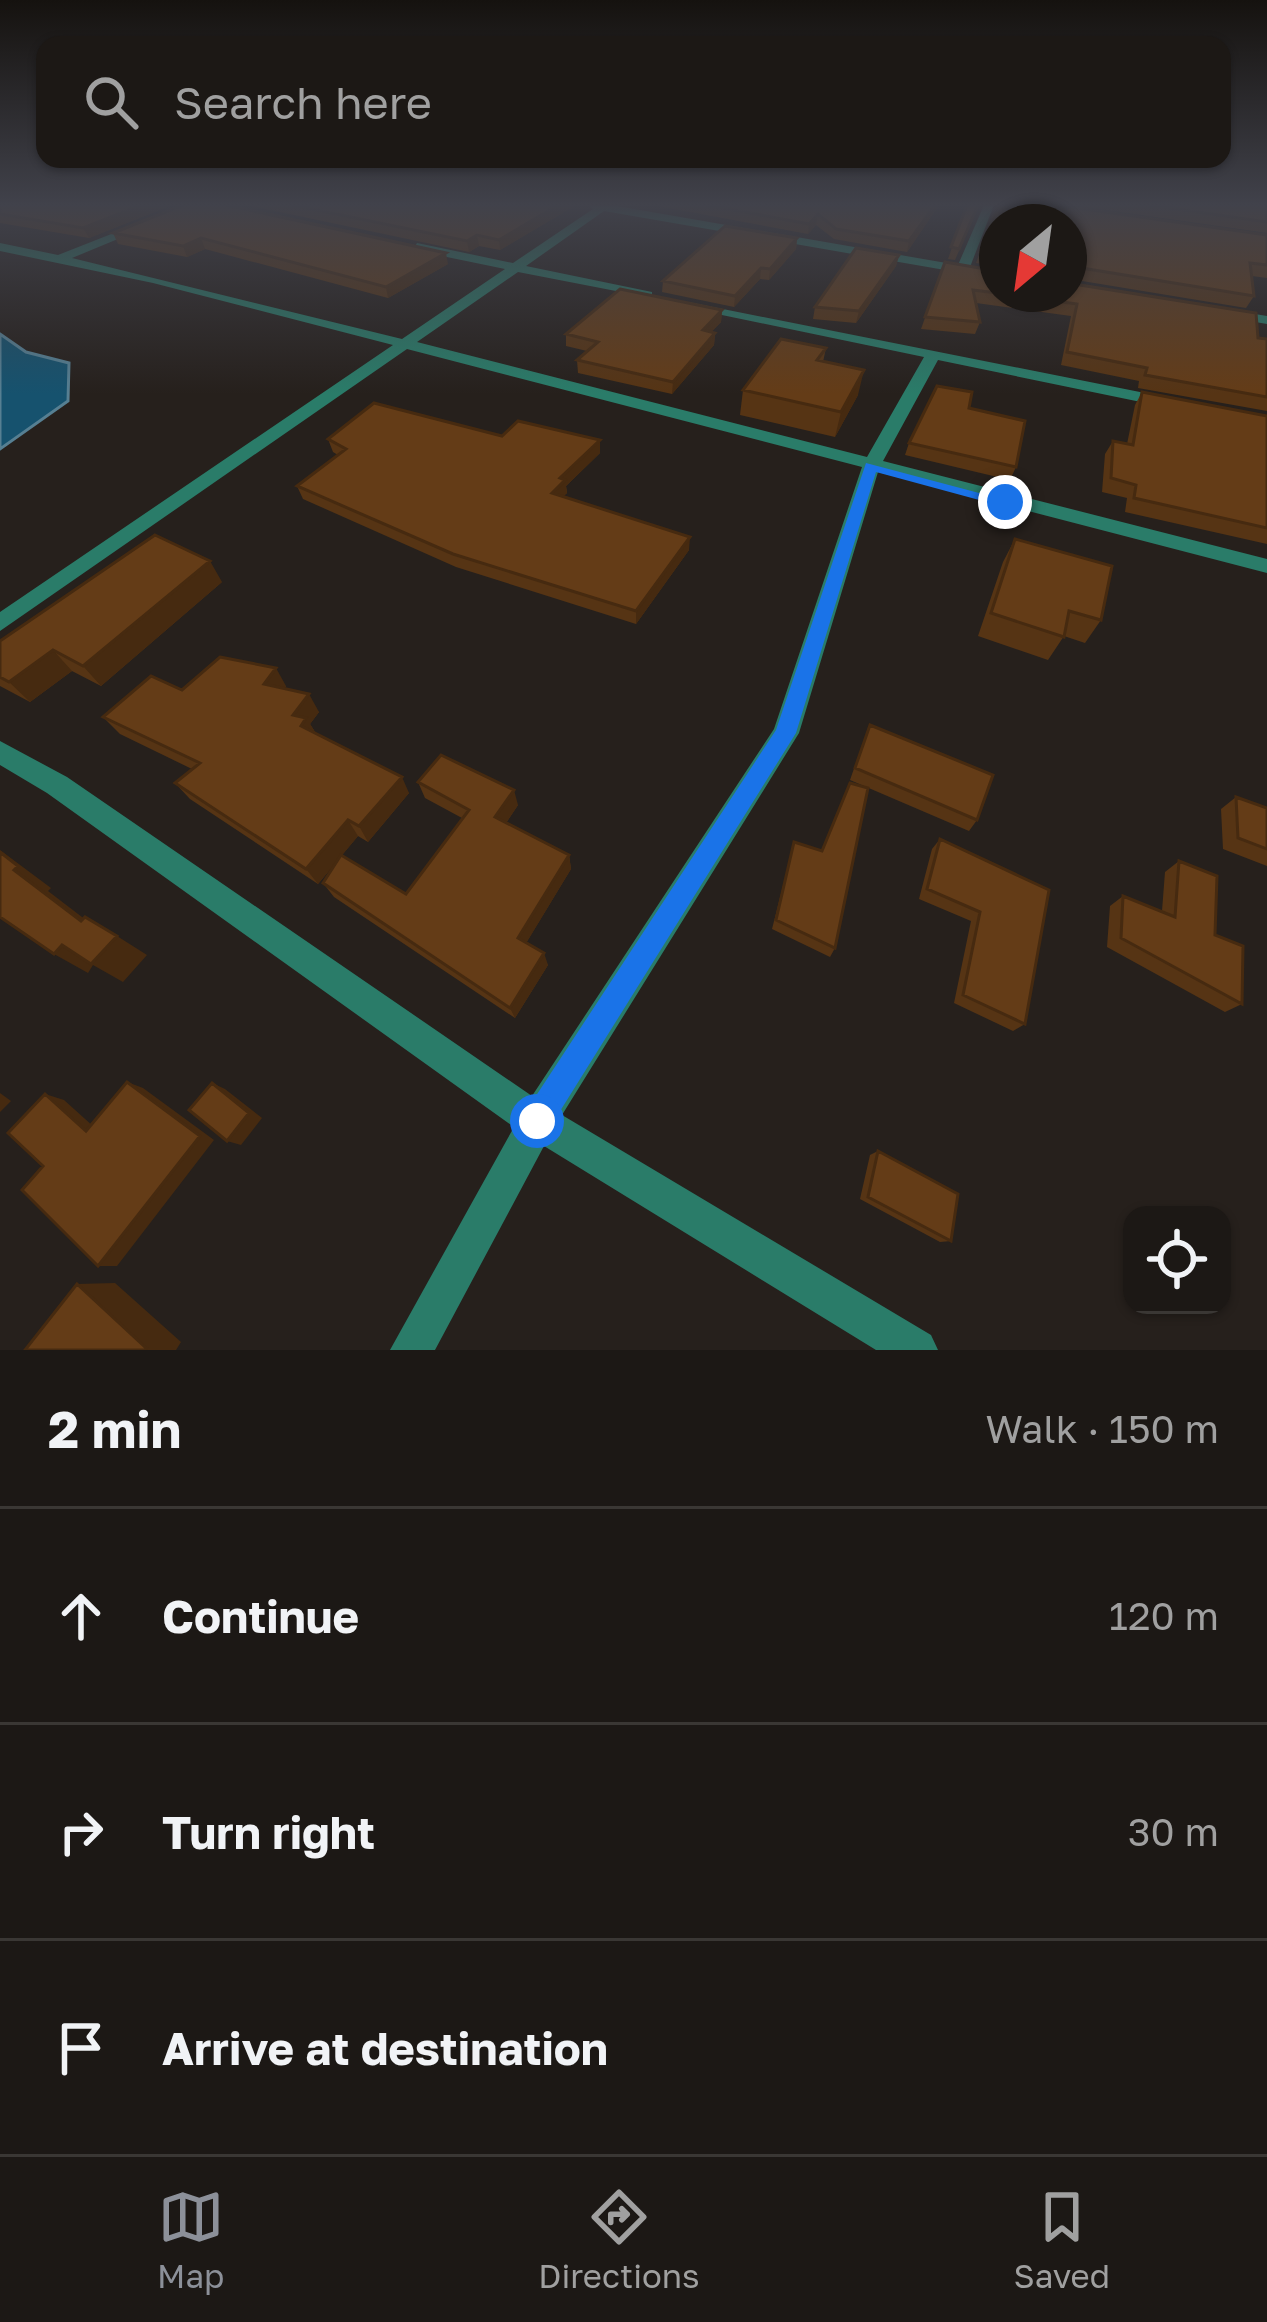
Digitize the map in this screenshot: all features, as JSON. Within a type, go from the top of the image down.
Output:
[{"type":"street","points":[[97,268],[1267,566]]},
{"type":"street","points":[[0,623],[521,268],[658,298]]},
{"type":"street","points":[[951,268],[979,272]]},
{"type":"street","points":[[682,303],[931,358],[1198,409]]},
{"type":"street","points":[[1201,309],[1267,320]]},
{"type":"street","points":[[412,1350],[537,1121],[786,733],[871,466],[931,358]]},
{"type":"street","points":[[0,752],[57,785],[537,1121],[916,1350]]},
{"type":"water","points":[[0,334],[26,352],[69,363],[68,401],[0,449]]},
{"type":"building","points":[[314,268],[420,268],[386,287]]},
{"type":"building","points":[[678,268],[761,268],[735,296],[663,281]]},
{"type":"building","points":[[842,268],[890,268],[859,311],[815,307]]},
{"type":"building","points":[[943,268],[979,268],[979,291],[973,290],[980,322],[925,317]]},
{"type":"building","points":[[1087,268],[1251,268],[1254,296],[1087,269]]},
{"type":"building","points":[[1087,286],[1256,313],[1258,338],[1267,339],[1267,397],[1145,375],[1147,368],[1067,352],[1075,312],[1087,312]]},
{"type":"building","points":[[620,289],[722,310],[703,330],[715,333],[673,382],[577,360],[598,342],[566,334]]},
{"type":"building","points":[[781,339],[826,348],[817,360],[864,370],[841,412],[743,390]]},
{"type":"building","points":[[937,386],[972,392],[969,408],[1025,421],[1016,467],[909,443]]},
{"type":"building","points":[[1142,392],[1267,416],[1267,528],[1134,498],[1136,485],[1111,478],[1113,441],[1133,445]]},
{"type":"building","points":[[374,403],[502,436],[518,421],[600,440],[560,478],[565,480],[552,493],[690,537],[636,611],[453,554],[297,486],[346,449],[328,439]]},
{"type":"building","points":[[155,535],[210,561],[83,666],[53,650],[9,682],[0,677],[0,641]]},
{"type":"building","points":[[1015,539],[1112,566],[1101,620],[1069,611],[1064,637],[991,613]]},
{"type":"building","points":[[220,657],[276,668],[264,684],[309,694],[293,715],[306,718],[301,726],[402,777],[359,826],[348,820],[306,869],[175,783],[200,763],[103,717],[151,676],[182,690]]},
{"type":"building","points":[[870,725],[993,775],[977,820],[855,768]]},
{"type":"building","points":[[441,755],[514,790],[495,817],[569,855],[518,938],[544,953],[510,1008],[323,883],[341,855],[406,894],[469,810],[418,782]]},
{"type":"building","points":[[850,783],[868,788],[835,948],[776,920],[794,842],[822,851]]},
{"type":"building","points":[[1236,797],[1267,808],[1267,849],[1238,838]]},
{"type":"building","points":[[940,839],[1049,890],[1025,1024],[963,995],[980,912],[927,889]]},
{"type":"building","points":[[0,852],[18,866],[14,870],[81,921],[85,917],[117,936],[91,964],[62,945],[54,954],[0,917]]},
{"type":"building","points":[[1179,861],[1217,876],[1215,935],[1243,946],[1242,1004],[1121,938],[1123,896],[1175,917]]},
{"type":"building","points":[[127,1082],[200,1136],[98,1266],[22,1190],[43,1166],[8,1133],[45,1094],[86,1131]]},
{"type":"building","points":[[212,1083],[249,1113],[227,1141],[189,1110]]},
{"type":"building","points":[[878,1151],[958,1194],[951,1241],[868,1197]]},
{"type":"building","points":[[77,1284],[146,1348],[25,1350]]},
{"type":"route","points":[[537,1121],[786,733],[871,466],[1005,502]]}]
